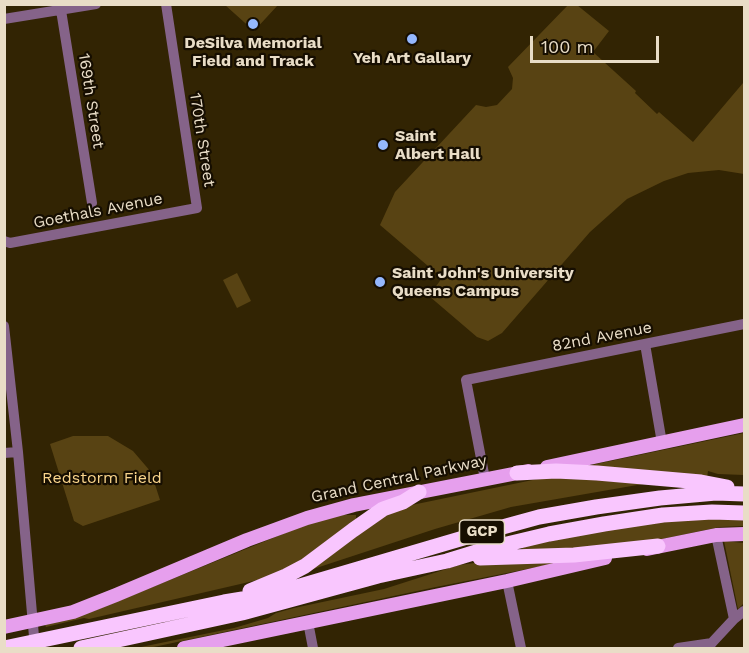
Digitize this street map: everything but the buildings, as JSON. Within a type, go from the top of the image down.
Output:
[{"type":"highway","points":[[517,473],[556,471],[597,473],[701,482],[744,492]]},
{"type":"highway","points":[[224,602],[305,566],[383,509],[403,502],[419,492]]},
{"type":"highway","name":"GCP","points":[[4,648],[224,602],[273,594],[539,517],[660,498],[744,492]]},
{"type":"highway","name":"GCP","points":[[81,648],[242,614],[378,576],[447,561],[549,534],[663,515],[744,513]]},
{"type":"highway","points":[[447,561],[486,557],[574,555],[658,546]]},
{"type":"main road","name":"Grand Central Parkway","points":[[4,627],[33,624],[73,612],[247,540],[307,518],[354,505],[744,425]]},
{"type":"main road","points":[[184,648],[209,646],[308,622],[507,581],[658,546],[716,535],[744,534]]},
{"type":"street","points":[[4,19],[60,7],[96,4]]},
{"type":"street","name":"170th Street","points":[[166,4],[197,208]]},
{"type":"street","name":"169th Street","points":[[60,7],[92,203]]},
{"type":"street","name":"Goethals Avenue","points":[[4,241],[10,243],[197,208]]},
{"type":"street","name":"82nd Avenue","points":[[485,478],[466,380],[744,324]]},
{"type":"street","points":[[4,326],[18,452],[35,648]]},
{"type":"street","points":[[645,344],[662,443]]},
{"type":"street","points":[[4,453],[18,452]]},
{"type":"street","points":[[716,535],[734,619]]},
{"type":"street","points":[[507,581],[521,648]]},
{"type":"street","points":[[678,648],[709,646],[744,611]]},
{"type":"street","points":[[308,622],[313,648]]},
{"type":"green space","points":[[569,4],[577,5],[609,31],[593,52],[636,91],[635,93],[657,114],[659,112],[693,142],[743,83],[744,174],[719,170],[688,173],[664,181],[627,199],[590,232],[502,333],[488,341],[477,337],[429,296],[442,278],[380,225],[395,192],[476,105],[486,107],[497,105],[512,89],[513,78],[508,67]]},
{"type":"green space","name":"DeSilva Memorial Field and Track","points":[[225,5],[278,5],[254,31]]},
{"type":"green space","points":[[237,273],[251,301],[237,308],[223,280]]},
{"type":"green space","points":[[744,433],[744,475],[718,474],[708,471],[707,478],[577,468]]},
{"type":"green space","name":"Redstorm Field","points":[[73,436],[108,436],[133,451],[151,472],[160,500],[83,526],[74,521],[50,444]]},
{"type":"green space","points":[[552,476],[643,484],[511,507],[301,573],[365,525],[407,506]]},
{"type":"green space","points":[[343,515],[356,515],[356,522],[312,558],[275,576],[89,619],[84,618],[46,627],[45,625],[77,617],[295,529]]},
{"type":"green space","points":[[744,516],[744,526],[720,527],[633,545],[523,551],[522,548],[563,535],[667,520]]},
{"type":"green space","points":[[724,541],[744,543],[744,603],[738,609]]},
{"type":"green space","points":[[588,557],[149,648],[136,648],[234,628],[268,618],[276,613],[384,589],[459,565],[490,561]]},
{"type":"place","name":"DeSilva Memorial Field and Track","points":[[253,24]]},
{"type":"place","name":"Yeh Art Gallary","points":[[412,39]]},
{"type":"place","name":"Saint Albert Hall","points":[[383,145]]},
{"type":"place","name":"Saint John's University Queens Campus","points":[[380,282]]}]
